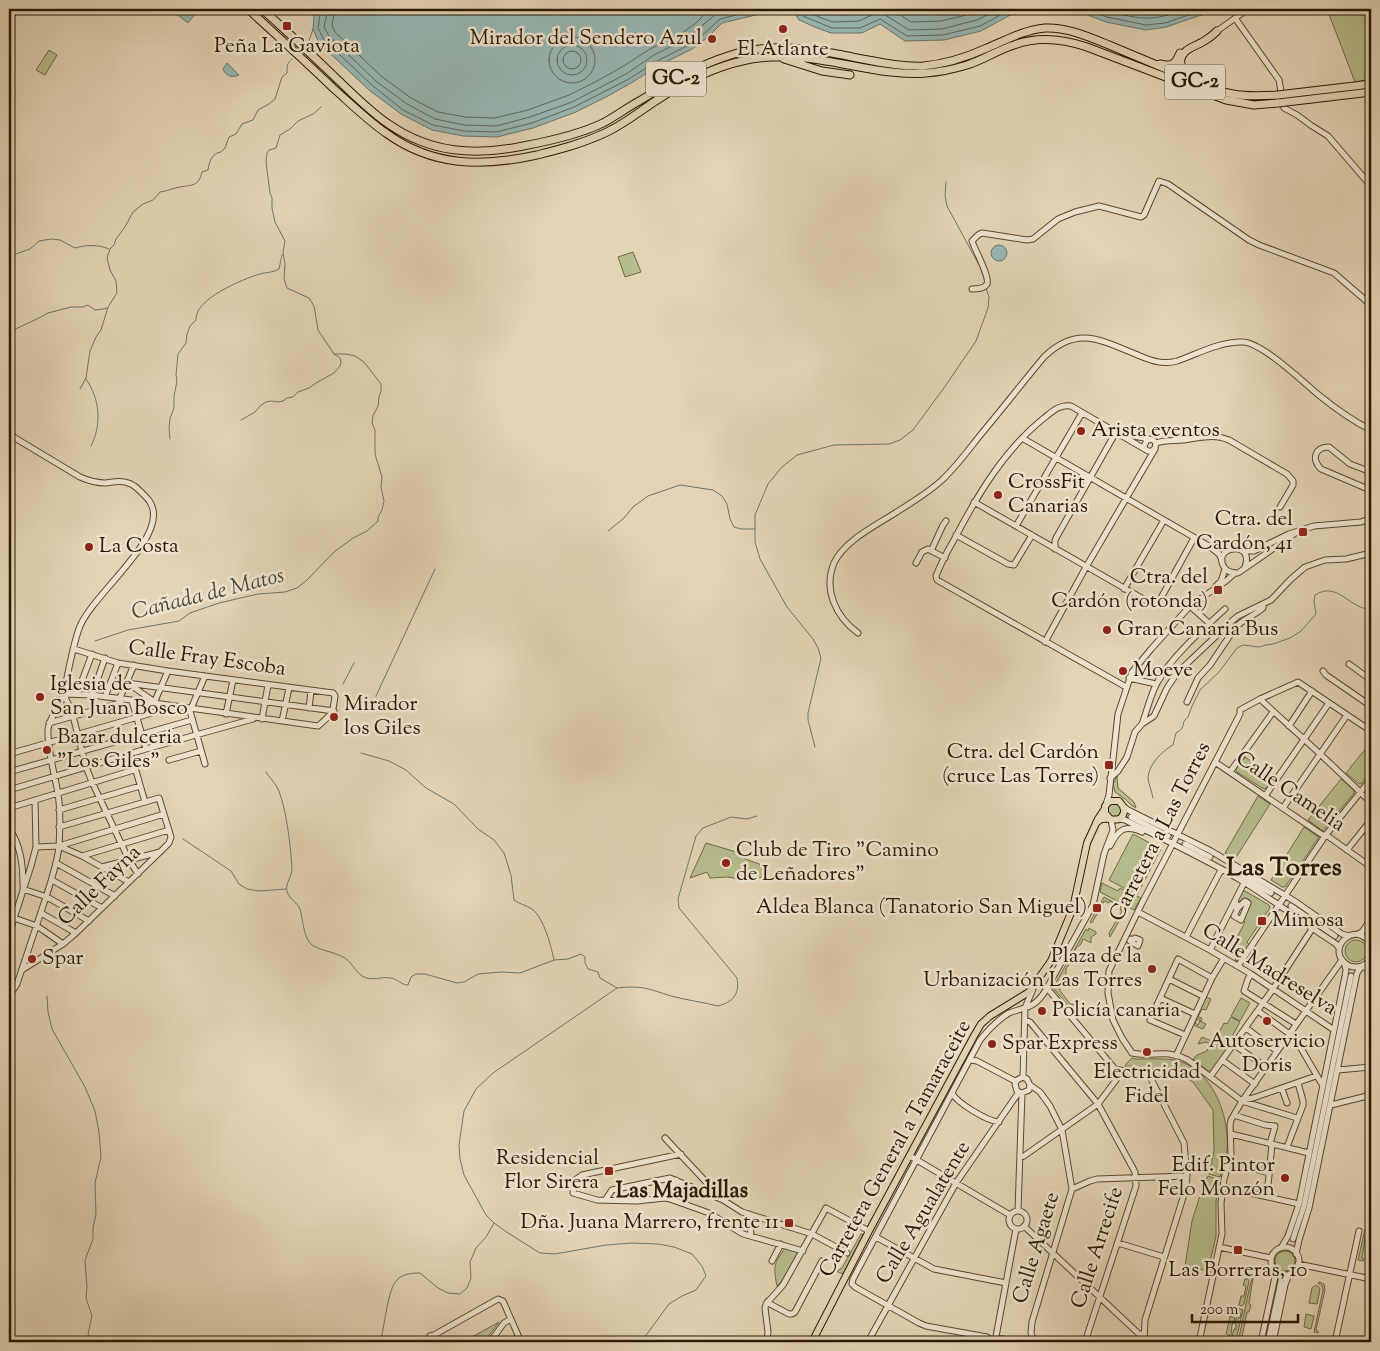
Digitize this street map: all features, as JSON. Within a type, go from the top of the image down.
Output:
[{"type":"highway","name":"GC-2","points":[[248,9],[384,133],[406,146],[430,156],[470,163],[506,161],[566,148],[590,140],[610,131],[698,76],[729,64],[761,58],[795,57],[818,59],[891,72],[926,73],[967,65],[1014,45],[1048,39],[1071,42],[1226,100],[1254,105],[1371,92]]},
{"type":"highway","name":"GC-2","points":[[262,9],[358,99],[397,130],[434,146],[470,152],[489,152],[514,148],[566,137],[588,130],[688,72],[733,54],[757,49],[778,48],[824,51],[892,64],[925,66],[965,57],[1030,30],[1046,28],[1072,32],[1232,94],[1251,96],[1278,95],[1371,84]]},
{"type":"highway","points":[[1142,59],[1170,65],[1176,61],[1186,47],[1217,31]]},
{"type":"highway","points":[[1217,31],[1184,54],[1181,62],[1184,70],[1204,82],[1251,96]]},
{"type":"highway","points":[[972,68],[1029,41]]},
{"type":"highway","points":[[753,46],[789,44],[814,47],[824,51]]},
{"type":"highway","points":[[652,93],[665,82],[688,69],[727,52]]},
{"type":"highway","points":[[761,58],[786,60],[822,71],[850,75]]},
{"type":"main road","points":[[1095,825],[1106,818],[1111,820],[1119,819],[1124,812],[1121,804],[1113,800],[1105,807],[1106,815],[1111,820]]},
{"type":"main road","name":"Carretera General a Tamaraceite","points":[[812,1342],[868,1231],[898,1178],[914,1158],[965,1052],[981,1024],[1000,1009],[1026,994],[1051,961],[1075,902],[1087,844],[1105,807]]},
{"type":"street","points":[[1217,31],[1248,9]]},
{"type":"street","points":[[1235,18],[1279,80],[1284,108],[1328,136],[1371,186]]},
{"type":"street","points":[[972,289],[980,289],[988,283],[987,274],[972,241],[978,235],[982,233],[1028,240],[1033,239],[1058,219],[1099,206],[1141,217],[1144,215],[1159,181],[1168,184],[1249,240],[1334,273],[1371,305]]},
{"type":"street","points":[[858,633],[841,618],[831,595],[833,568],[835,561],[842,551],[851,542],[917,500],[943,479],[1044,356],[1053,348],[1069,339],[1088,337],[1148,359],[1169,363],[1224,344],[1246,342],[1259,348],[1327,402],[1371,430]]},
{"type":"street","points":[[1126,687],[937,580],[937,573],[974,502],[989,479],[1022,438],[1058,407],[1065,405],[1071,406],[1148,451],[1152,451],[1155,446],[1164,441],[1206,436],[1221,437],[1288,474],[1293,481],[1293,485],[1280,507]]},
{"type":"street","points":[[1016,526],[1082,413]]},
{"type":"street","points":[[9,432],[15,438],[80,477],[92,482],[123,482],[134,485],[149,500],[154,518],[146,540],[132,559],[109,584],[80,626],[69,665],[64,694],[49,724],[49,742],[58,792],[59,846],[47,897],[18,984],[10,993]]},
{"type":"street","points":[[1045,642],[1155,446],[1154,440],[1117,432]]},
{"type":"street","points":[[1055,549],[1056,538],[1117,432]]},
{"type":"street","points":[[1022,438],[1209,546],[1219,554],[1225,569],[1221,581],[1213,590]]},
{"type":"street","points":[[1145,449],[1144,442],[1150,439]]},
{"type":"street","points":[[1371,472],[1350,464],[1329,447],[1324,447],[1316,454],[1317,465],[1321,469],[1371,492]]},
{"type":"street","points":[[974,502],[1151,604],[1155,604],[1158,601],[1194,538]]},
{"type":"street","points":[[1209,546],[1228,550],[1235,548],[1242,551],[1254,551],[1289,534],[1314,526],[1362,522],[1371,518]]},
{"type":"street","points":[[1124,589],[1164,520]]},
{"type":"street","points":[[931,551],[946,521]]},
{"type":"street","points":[[1105,807],[1109,795],[1117,721],[1129,678],[1136,665],[1190,606],[1235,573],[1241,571],[1297,532]]},
{"type":"street","points":[[956,535],[1008,564],[1014,565],[1032,536]]},
{"type":"street","points":[[916,562],[922,552],[928,550],[945,558]]},
{"type":"street","points":[[1222,560],[1228,550]]},
{"type":"street","points":[[1242,551],[1247,558],[1245,567]]},
{"type":"street","points":[[1110,778],[1118,771],[1127,757],[1134,734],[1142,724],[1154,716],[1167,688],[1183,667],[1238,616],[1271,600],[1305,567],[1325,560],[1342,560],[1371,554]]},
{"type":"street","points":[[1225,569],[1235,573]]},
{"type":"street","points":[[1187,702],[1198,678],[1210,665],[1235,628],[1259,612],[1263,605]]},
{"type":"street","points":[[1190,606],[1209,623]]},
{"type":"street","points":[[1142,724],[1156,684],[1173,660],[1225,609]]},
{"type":"street","name":"Calle Fray Escoba","points":[[74,648],[118,663],[333,693],[335,696],[334,711]]},
{"type":"street","points":[[77,694],[92,654]]},
{"type":"street","points":[[92,695],[105,658]]},
{"type":"street","points":[[105,697],[118,663]]},
{"type":"street","points":[[1348,664],[1371,680]]},
{"type":"street","points":[[49,724],[120,703],[134,665]]},
{"type":"street","points":[[154,704],[168,671]]},
{"type":"street","points":[[1323,671],[1371,706]]},
{"type":"street","points":[[205,676],[190,709],[205,764]]},
{"type":"street","points":[[1129,678],[1156,684]]},
{"type":"street","points":[[226,714],[233,680]]},
{"type":"street","points":[[1371,732],[1298,682],[1260,699],[1371,802]]},
{"type":"street","points":[[126,683],[334,711]]},
{"type":"street","points":[[126,683],[152,700],[154,704]]},
{"type":"street","points":[[259,718],[265,702],[268,685]]},
{"type":"street","points":[[282,721],[289,688]]},
{"type":"street","points":[[309,708],[311,691]]},
{"type":"street","points":[[1289,726],[1312,691]]},
{"type":"street","points":[[64,694],[92,695],[318,726],[334,711]]},
{"type":"street","points":[[64,694],[73,716],[86,767],[92,782],[121,844],[138,874]]},
{"type":"street","name":"Carretera a Las Torres","points":[[1176,1056],[1169,1054],[1139,1055],[1132,1053],[1113,1020],[1108,980],[1110,967],[1240,714],[1240,710],[1260,699]]},
{"type":"street","points":[[132,701],[146,749]]},
{"type":"street","points":[[1265,796],[1329,703]]},
{"type":"street","points":[[9,754],[136,716],[166,709],[169,706]]},
{"type":"street","points":[[1230,772],[1273,712]]},
{"type":"street","points":[[1283,808],[1347,715]]},
{"type":"street","points":[[9,790],[259,718]]},
{"type":"street","points":[[9,772],[192,720]]},
{"type":"street","points":[[169,760],[201,751]]},
{"type":"street","name":"Calle Camelia","points":[[1215,762],[1371,867]]},
{"type":"street","points":[[9,808],[134,770],[145,802]]},
{"type":"street","points":[[1110,778],[1112,791],[1128,810],[1211,851],[1285,896],[1342,934],[1349,936]]},
{"type":"street","points":[[1238,966],[1326,836],[1371,779]]},
{"type":"street","points":[[59,810],[140,786]]},
{"type":"street","points":[[59,827],[159,798],[169,830],[82,856]]},
{"type":"street","points":[[9,934],[36,847],[35,800]]},
{"type":"street","points":[[36,847],[59,846],[164,814]]},
{"type":"street","points":[[1131,817],[1168,836]]},
{"type":"street","points":[[1119,819],[1125,820],[1173,844],[1244,883],[1340,948]]},
{"type":"street","points":[[1021,1342],[995,1341],[987,1337],[926,1326],[852,1284],[914,1158],[920,1152],[980,1040],[999,1020],[1011,1012],[1033,1004],[1042,996],[1047,988],[1093,905],[1104,854],[1113,830],[1111,820]]},
{"type":"street","points":[[1347,850],[1371,820]]},
{"type":"street","points":[[1366,827],[1371,831]]},
{"type":"street","points":[[9,828],[19,849],[23,871],[23,889]]},
{"type":"street","points":[[1101,872],[1110,846],[1115,836],[1121,830],[1131,828],[1153,837],[1161,838]]},
{"type":"street","name":"Calle Fayna","points":[[22,970],[76,934],[160,852],[171,837],[169,830]]},
{"type":"street","points":[[1185,844],[1210,857]]},
{"type":"street","points":[[59,846],[82,856],[129,882]]},
{"type":"street","points":[[102,867],[160,852]]},
{"type":"street","points":[[56,863],[114,896]]},
{"type":"street","points":[[1186,937],[1221,870]]},
{"type":"street","points":[[1233,870],[1271,893]]},
{"type":"street","points":[[52,880],[102,908]]},
{"type":"street","points":[[1210,950],[1244,883]]},
{"type":"street","points":[[23,889],[47,897],[89,921]]},
{"type":"street","points":[[1291,906],[1335,936]]},
{"type":"street","name":"Calle Madreselva","points":[[1138,912],[1238,966],[1334,1030]]},
{"type":"street","points":[[41,913],[76,934]]},
{"type":"street","points":[[14,918],[37,926],[63,944]]},
{"type":"street","points":[[1361,966],[1357,973],[1310,1208],[1298,1240],[1296,1254],[1298,1264],[1293,1272],[1282,1274],[1272,1267],[1271,1258],[1281,1248],[1288,1236],[1299,1204],[1346,970],[1339,952],[1340,948],[1344,940],[1349,936],[1362,932],[1371,919]]},
{"type":"street","points":[[1210,1077],[1258,1011],[1312,928]]},
{"type":"street","points":[[1358,934],[1371,942]]},
{"type":"street","points":[[1343,961],[1352,967],[1361,966],[1368,962],[1371,957]]},
{"type":"street","points":[[1224,958],[1203,996],[1176,1056],[1188,1060],[1242,1100],[1297,1118]]},
{"type":"street","points":[[1185,1035],[1150,1020],[1178,959],[1212,978]]},
{"type":"street","points":[[1199,1342],[1222,1234],[1220,1202],[1232,1146],[1230,1125],[1242,1100],[1343,961]]},
{"type":"street","points":[[1361,966],[1371,971]]},
{"type":"street","points":[[1251,974],[1244,991],[1296,1024]]},
{"type":"street","points":[[1293,1239],[1304,1206],[1351,976]]},
{"type":"street","points":[[1169,979],[1203,996]]},
{"type":"street","points":[[1023,1077],[1025,1008],[1034,985]]},
{"type":"street","points":[[1047,988],[1115,1069],[1146,1075],[1150,1078],[1184,1143],[1187,1176],[1186,1188],[1145,1320],[1144,1342]]},
{"type":"street","points":[[1160,998],[1195,1014]]},
{"type":"street","name":"Calle Madreselva","points":[[1258,1011],[1295,1038],[1323,1086]]},
{"type":"street","name":"Calle Arrecife","points":[[1025,1020],[1030,1022],[1098,1104],[1135,1172],[1136,1186],[1085,1342]]},
{"type":"street","points":[[1246,1028],[1277,1051]]},
{"type":"street","points":[[1233,1044],[1266,1067]]},
{"type":"street","points":[[970,1060],[977,1061],[1016,1082]]},
{"type":"street","points":[[1222,1060],[1255,1084]]},
{"type":"street","points":[[1338,1070],[1371,1067]]},
{"type":"street","points":[[1020,1157],[1098,1104],[1116,1080],[1120,1070]]},
{"type":"street","points":[[1242,1100],[1282,1089],[1315,1074],[1326,1072]]},
{"type":"street","points":[[1023,1077],[1029,1081],[1030,1085],[1027,1092],[1021,1093],[1015,1089],[1016,1082],[1019,1078],[1023,1077]]},
{"type":"street","points":[[1287,1148],[1303,1101],[1298,1083]]},
{"type":"street","name":"Calle Agaete","points":[[1030,1085],[1040,1092],[1050,1106],[1062,1130],[1072,1189],[1032,1322],[1034,1342]]},
{"type":"street","points":[[1282,1089],[1287,1103]]},
{"type":"street","points":[[952,1093],[958,1101],[999,1122]]},
{"type":"street","points":[[1018,1211],[1021,1093]]},
{"type":"street","name":"Calle Agualatente","points":[[870,1342],[870,1338],[956,1183],[1011,1103],[1021,1093]]},
{"type":"street","points":[[1331,1105],[1371,1095]]},
{"type":"street","points":[[1011,1103],[1022,1106]]},
{"type":"street","points":[[1234,1115],[1265,1125],[1275,1126],[1271,1144],[1267,1196]]},
{"type":"street","points":[[1231,1134],[1309,1153]]},
{"type":"street","points":[[665,1138],[723,1200]]},
{"type":"street","points":[[681,1154],[582,1174],[575,1180],[573,1193],[597,1200],[637,1201],[670,1199],[701,1210],[743,1234],[803,1251]]},
{"type":"street","points":[[914,1158],[1010,1214]]},
{"type":"street","points":[[1229,1162],[1269,1173]]},
{"type":"street","points":[[1072,1189],[1096,1179],[1187,1176]]},
{"type":"street","points":[[606,1200],[612,1190],[666,1179],[676,1180],[723,1200],[742,1212],[812,1234],[847,1253]]},
{"type":"street","points":[[670,1199],[676,1180]]},
{"type":"street","points":[[1223,1187],[1299,1204]]},
{"type":"street","points":[[767,1342],[767,1322],[764,1308],[783,1285],[826,1208],[868,1231]]},
{"type":"street","points":[[1015,1211],[1023,1213],[1027,1218],[1024,1226],[1019,1229],[1013,1228],[1009,1223],[1010,1214],[1015,1211]]},
{"type":"street","points":[[749,1214],[751,1236]]},
{"type":"street","points":[[1024,1226],[1139,1334],[1144,1334]]},
{"type":"street","points":[[995,1341],[1016,1229]]},
{"type":"street","points":[[1335,1342],[1359,1231]]},
{"type":"street","points":[[876,1237],[934,1269],[1006,1283]]},
{"type":"street","points":[[1118,1243],[1164,1257]]},
{"type":"street","points":[[772,1261],[781,1244]]},
{"type":"street","points":[[1219,1248],[1271,1258]]},
{"type":"street","points":[[1281,1248],[1290,1248],[1296,1254]]},
{"type":"street","points":[[768,1301],[789,1314],[795,1312],[822,1261]]},
{"type":"street","points":[[1298,1264],[1371,1279]]},
{"type":"street","points":[[1261,1342],[1275,1278],[1275,1270]]},
{"type":"street","points":[[1273,1342],[1289,1274]]},
{"type":"street","points":[[1268,1342],[1281,1281]]},
{"type":"street","points":[[430,1336],[498,1299],[503,1300],[521,1342]]},
{"type":"street","points":[[490,1342],[504,1323],[511,1319]]},
{"type":"green space","points":[[1327,9],[1371,9],[1371,79],[1355,82]]},
{"type":"green space","points":[[49,50],[57,55],[45,75],[36,70]]},
{"type":"green space","points":[[633,252],[641,272],[625,277],[618,257]]},
{"type":"green space","points":[[1371,742],[1371,771],[1359,784],[1346,773]]},
{"type":"green space","points":[[1245,757],[1275,777],[1266,789],[1237,772],[1236,769]]},
{"type":"green space","points":[[1117,776],[1118,788],[1134,802],[1136,808],[1115,792],[1113,784]]},
{"type":"green space","points":[[1341,779],[1354,790],[1354,793],[1323,831],[1308,820]]},
{"type":"green space","points":[[1258,796],[1270,804],[1235,859],[1225,853]]},
{"type":"green space","points":[[1114,803],[1119,805],[1121,810],[1119,815],[1114,817],[1109,815],[1107,810],[1109,805]]},
{"type":"green space","points":[[1304,827],[1319,837],[1285,887],[1282,887],[1271,880]]},
{"type":"green space","points":[[1133,834],[1161,849],[1137,895],[1109,880]]},
{"type":"green space","name":"Club de Tiro \"Camino de Leñadores\"","points":[[706,843],[743,854],[743,858],[767,867],[766,874],[764,877],[744,880],[728,877],[710,878],[707,872],[690,878]]},
{"type":"green space","points":[[1102,883],[1118,891],[1120,888],[1141,898],[1134,910],[1100,892]]},
{"type":"green space","points":[[1245,891],[1269,905],[1270,908],[1247,942],[1249,945],[1238,961],[1235,960],[1237,957],[1229,953],[1245,922],[1241,920],[1248,903],[1238,908],[1236,903],[1242,892]]},
{"type":"green space","points":[[1104,897],[1126,909],[1110,937],[1109,933],[1122,911],[1120,910],[1121,907],[1110,901],[1109,903],[1104,901],[1092,923],[1090,922]]},
{"type":"green space","points":[[1089,928],[1096,932],[1096,934],[1091,937],[1091,943],[1083,939],[1076,948],[1059,988],[1070,1004],[1074,1004],[1071,1009],[1054,989],[1054,986],[1086,929],[1088,931]]},
{"type":"green space","points":[[1356,940],[1364,943],[1367,951],[1364,959],[1356,962],[1348,959],[1345,951],[1348,943]]},
{"type":"green space","points":[[1206,997],[1211,999],[1206,1010],[1202,1009],[1198,1017],[1202,1018],[1201,1021],[1197,1019],[1195,1023],[1198,1025],[1200,1021],[1206,1024],[1203,1029],[1193,1025]]},
{"type":"green space","points":[[1241,998],[1250,1003],[1240,1021],[1231,1016]]},
{"type":"green space","points":[[1231,1017],[1240,1022],[1230,1040],[1233,1042],[1212,1070],[1208,1071],[1193,1059],[1207,1051],[1209,1044],[1214,1046],[1206,1042],[1198,1044],[1202,1037],[1214,1042],[1224,1023],[1227,1024]]},
{"type":"green space","points":[[1132,1058],[1175,1060],[1188,1065],[1200,1073],[1209,1084],[1222,1109],[1227,1137],[1226,1154],[1220,1177],[1209,1174],[1214,1151],[1213,1110],[1193,1082],[1172,1069],[1150,1069],[1149,1071],[1133,1069],[1132,1066],[1125,1067]]},
{"type":"green space","points":[[1208,1176],[1219,1180],[1216,1202],[1216,1236],[1208,1271],[1185,1266],[1192,1221]]},
{"type":"green space","points":[[1367,1226],[1362,1258],[1364,1259],[1363,1261],[1358,1260]]},
{"type":"green space","points":[[861,1234],[863,1235],[843,1274],[836,1271],[841,1269]]},
{"type":"green space","points":[[785,1248],[797,1251],[798,1253],[783,1280],[777,1286],[775,1266]]},
{"type":"green space","points":[[1281,1251],[1289,1251],[1295,1257],[1295,1265],[1289,1271],[1281,1271],[1275,1265],[1275,1257]]},
{"type":"green space","points":[[1253,1278],[1249,1304],[1251,1305],[1249,1312],[1247,1312],[1241,1342],[1238,1342],[1250,1285]]},
{"type":"green space","points":[[1245,1279],[1249,1281],[1242,1306],[1239,1305],[1241,1296],[1244,1296],[1246,1286],[1243,1285]]},
{"type":"green space","points":[[1319,1282],[1324,1284],[1325,1290],[1316,1330],[1318,1333],[1314,1332],[1323,1290]]},
{"type":"green space","points":[[1316,1285],[1320,1289],[1317,1304],[1309,1303],[1312,1288]]},
{"type":"green space","points":[[1232,1308],[1243,1310],[1236,1340],[1236,1337],[1232,1336],[1234,1329],[1236,1329],[1236,1318],[1240,1318],[1241,1313],[1232,1312],[1231,1317],[1235,1318],[1232,1324],[1231,1336],[1226,1334]]},
{"type":"green space","points":[[1306,1314],[1314,1316],[1311,1329],[1304,1327]]},
{"type":"green space","points":[[499,1322],[484,1342],[463,1342]]},
{"type":"water","points":[[170,9],[187,9],[195,14],[188,23]]},
{"type":"water","points":[[317,9],[781,9],[722,23],[692,49],[660,65],[608,96],[576,112],[533,128],[497,137],[463,136],[432,130],[401,114],[369,90],[319,43],[313,29],[314,15]]},
{"type":"water","points":[[792,9],[1038,9],[1014,13],[981,31],[944,40],[905,41],[880,24],[862,33],[831,33],[799,20]]},
{"type":"water","points":[[1072,9],[1219,9],[1166,27],[1146,30],[1106,22]]},
{"type":"water","points":[[227,63],[239,75],[229,76],[226,73],[223,69]]},
{"type":"water","points":[[999,245],[1007,253],[999,261],[991,253]]},
{"type":"waterway","points":[[308,44],[313,29]]},
{"type":"waterway","points":[[80,389],[86,378],[90,351],[101,330],[108,307],[117,293],[116,281],[110,270],[107,258],[110,249],[133,212],[143,204],[153,200],[160,192],[197,182],[202,172],[208,170],[213,156],[225,148],[229,137],[236,134],[242,124],[253,120],[258,110],[275,99],[282,77],[287,73],[289,62],[292,59]]},
{"type":"waterway","name":"Cañada de Matos","points":[[241,420],[255,412],[266,402],[278,402],[293,397],[298,392],[309,388],[334,373],[340,366],[340,358],[334,354],[318,330],[314,306],[309,298],[287,288],[284,279],[285,264],[283,252],[285,241],[275,222],[266,162],[267,153],[269,150],[276,148],[280,135],[321,107]]},
{"type":"waterway","points":[[946,182],[945,196],[947,206],[980,267],[985,281]]},
{"type":"waterway","points":[[10,256],[30,249],[39,241],[51,239],[60,240],[75,248],[101,246],[109,249]]},
{"type":"waterway","points":[[170,439],[170,418],[174,408],[178,354],[186,343],[187,334],[190,326],[196,320],[197,312],[211,298],[232,285],[279,269],[282,255]]},
{"type":"waterway","points":[[815,747],[808,713],[821,658],[813,639],[787,607],[760,559],[755,542],[755,515],[768,484],[782,467],[797,455],[834,445],[889,444],[900,440],[913,430],[976,341],[988,308],[989,297],[986,288]]},
{"type":"waterway","points":[[9,332],[48,313],[71,307],[88,305],[95,310],[107,308]]},
{"type":"waterway","name":"Cañada de Matos","points":[[95,641],[128,630],[179,621],[190,613],[219,603],[258,594],[285,592],[297,588],[334,552],[353,538],[367,531],[378,521],[384,501],[381,487],[382,477],[375,454],[375,430],[372,423],[378,406],[381,384],[364,362],[355,356],[334,354]]},
{"type":"waterway","points":[[86,379],[97,403],[98,412],[97,429],[91,446]]},
{"type":"waterway","points":[[608,531],[624,518],[633,507],[648,496],[680,485],[713,490],[722,496],[727,504],[734,527],[755,529]]},
{"type":"waterway","points":[[376,696],[435,569]]},
{"type":"waterway","points":[[1153,798],[1148,779],[1150,769],[1160,755],[1173,745],[1176,733],[1182,728],[1200,690],[1219,672],[1237,648],[1243,645],[1259,647],[1273,644],[1290,638],[1301,631],[1316,614],[1315,595],[1323,591],[1338,593],[1357,606],[1371,609]]},
{"type":"waterway","points":[[343,684],[354,663]]},
{"type":"waterway","points":[[361,753],[389,761],[406,770],[426,788],[454,804],[478,829],[494,840],[504,853],[511,875],[514,900],[536,913],[546,933],[554,960]]},
{"type":"waterway","points":[[266,772],[277,787],[283,804],[292,869],[287,891],[300,909],[307,938],[315,947],[346,959],[362,976],[369,979],[391,978],[408,985],[411,977],[416,974],[425,974],[457,983],[464,982],[478,974],[520,973],[554,960],[568,959],[581,954],[585,957],[588,969],[598,972],[600,978],[617,988]]},
{"type":"waterway","points":[[641,1342],[669,1304],[696,1290],[706,1276],[702,1266],[692,1254],[674,1247],[658,1244],[632,1243],[606,1245],[555,1254],[540,1253],[508,1233],[486,1215],[464,1175],[459,1145],[464,1111],[476,1089],[493,1073],[617,988],[645,988],[718,1006],[731,1000],[736,993],[737,978],[679,908],[678,899],[696,836],[703,828],[731,817],[747,819],[757,816]]},
{"type":"waterway","points":[[183,839],[231,871],[239,884],[247,889],[259,891],[286,889]]},
{"type":"waterway","points":[[47,996],[52,1029],[85,1087],[95,1111],[99,1132],[101,1157],[95,1183],[96,1214],[93,1239],[85,1260],[86,1298],[92,1316],[88,1334],[92,1342]]},
{"type":"waterway","points":[[380,1342],[391,1292],[397,1280],[404,1275],[420,1273],[438,1288],[448,1293],[460,1294],[467,1288],[471,1278],[470,1262],[476,1248],[486,1237],[494,1223]]},
{"type":"place","name":"Peña La Gaviota","points":[[287,26]]},
{"type":"place","name":"El Atlante","points":[[783,29]]},
{"type":"place","name":"Mirador del Sendero Azul","points":[[712,39]]},
{"type":"place","name":"Arista eventos","points":[[1081,431]]},
{"type":"place","name":"CrossFit Canarias","points":[[998,495]]},
{"type":"place","name":"Ctra. del Cardón, 41","points":[[1303,532]]},
{"type":"place","name":"La Costa","points":[[89,547]]},
{"type":"place","name":"Ctra. del Cardón (rotonda)","points":[[1218,590]]},
{"type":"place","name":"Gran Canaria Bus","points":[[1107,630]]},
{"type":"place","name":"Moeve","points":[[1123,671]]},
{"type":"place","name":"Iglesia de San Juan Bosco","points":[[40,697]]},
{"type":"place","name":"Mirador los Giles","points":[[334,717]]},
{"type":"place","name":"Bazar dulceria \"Los Giles\"","points":[[47,750]]},
{"type":"place","name":"Ctra. del Cardón (cruce Las Torres)","points":[[1109,765]]},
{"type":"place","name":"Club de Tiro \"Camino de Leñadores\"","points":[[726,863]]},
{"type":"place","name":"Aldea Blanca (Tanatorio San Miguel)","points":[[1097,908]]},
{"type":"place","name":"Mimosa","points":[[1262,921]]},
{"type":"place","name":"Spar","points":[[32,959]]},
{"type":"place","name":"Plaza de la Urbanización Las Torres","points":[[1152,969]]},
{"type":"place","name":"Policía canaria","points":[[1042,1011]]},
{"type":"place","name":"Autoservicio Doris","points":[[1267,1021]]},
{"type":"place","name":"Spar Express","points":[[992,1044]]},
{"type":"place","name":"Electricidad Fidel","points":[[1147,1052]]},
{"type":"place","name":"Residencial Flor Sirera","points":[[609,1171]]},
{"type":"place","name":"Edif. Pintor Felo Monzón","points":[[1285,1178]]},
{"type":"place","name":"Dña. Juana Marrero, frente 11","points":[[789,1223]]},
{"type":"place","name":"Las Borreras, 10","points":[[1238,1250]]},
{"type":"district","name":"Las Torres","points":[[1284,868]]},
{"type":"district","name":"Las Majadillas","points":[[682,1192]]}]
